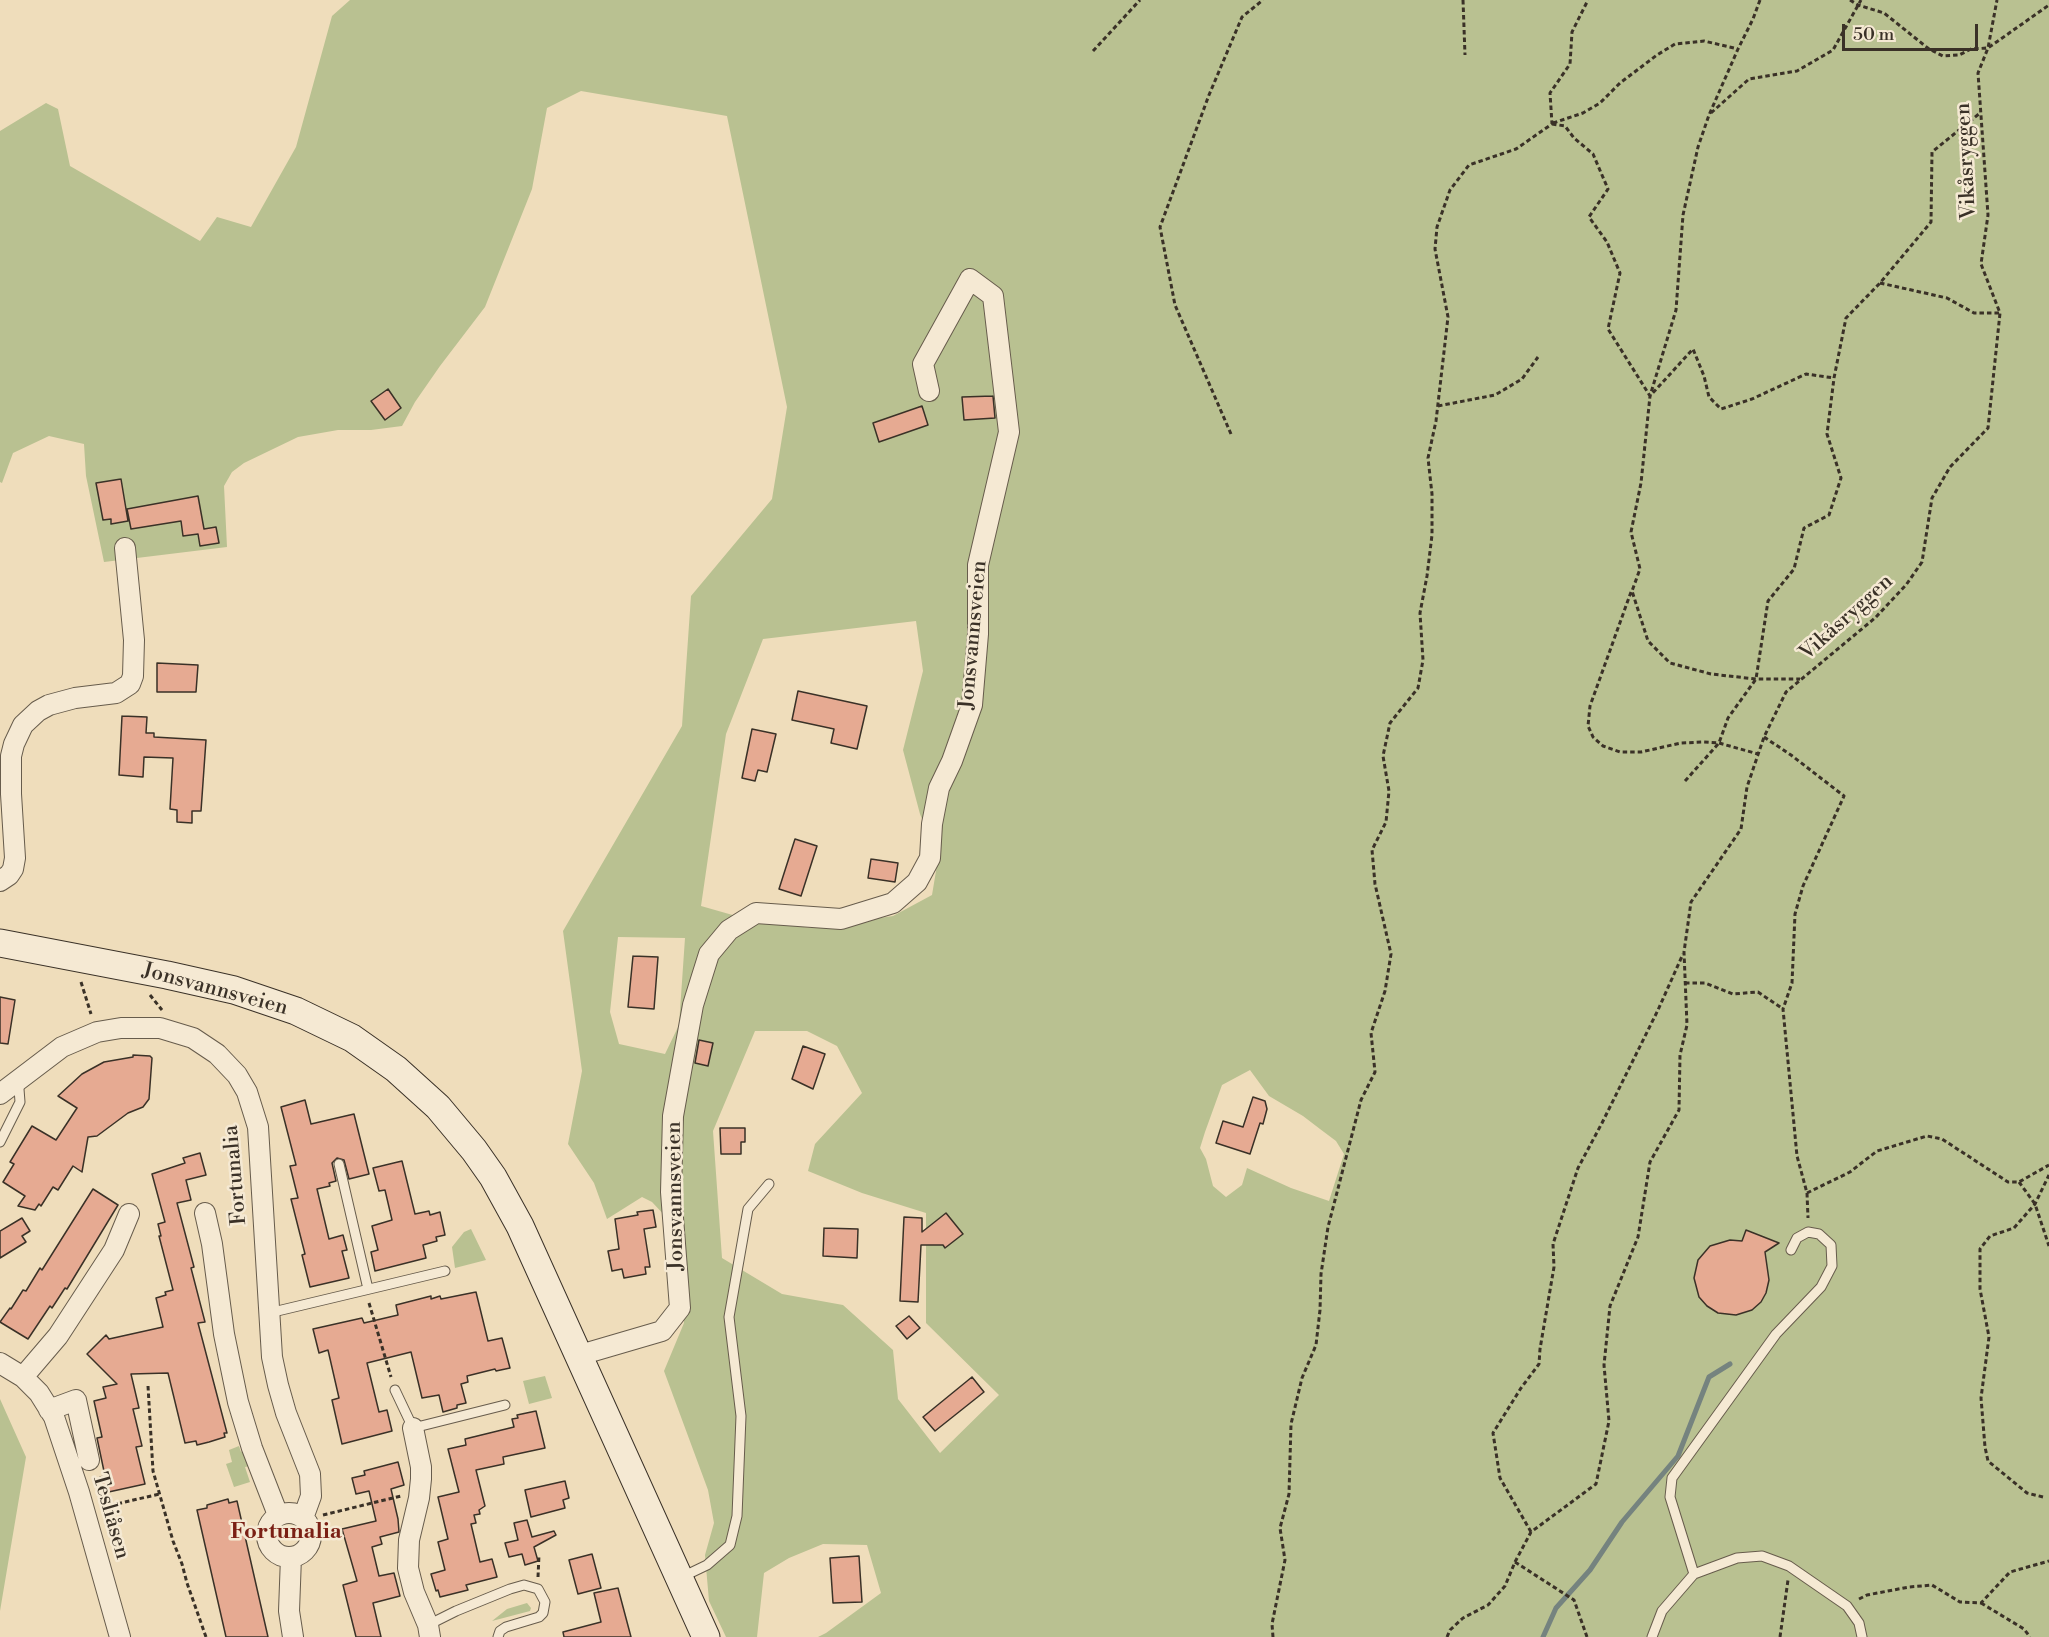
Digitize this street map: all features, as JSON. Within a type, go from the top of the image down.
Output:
[{"type":"main road","name":"Jonsvannsveien","points":[[0,943],[167,975],[234,990],[265,1000],[296,1011],[352,1038],[420,1089],[454,1125],[493,1177],[520,1226],[706,1637]]},
{"type":"street","name":"Jonsvannsveien","points":[[580,1355],[662,1330],[680,1308],[671,1192],[673,1116],[693,1005],[709,954],[729,930],[756,913],[841,919],[893,903],[917,882],[930,858],[932,824],[939,788],[952,761],[972,705],[978,634],[978,565],[1010,432],[993,296],[970,279],[923,364],[929,391]]},
{"type":"street","points":[[0,881],[13,869],[15,858],[11,763],[14,744],[23,725],[38,711],[49,705],[75,698],[116,693],[129,684],[133,676],[134,640],[125,548]]},
{"type":"street","name":"Fortunalia","points":[[7,1089],[62,1047],[97,1032],[142,1027],[174,1031],[193,1038],[212,1050],[237,1075],[247,1092],[258,1127],[272,1357],[286,1413],[310,1474],[311,1496],[303,1518],[308,1524],[311,1538],[304,1551],[291,1557]]},
{"type":"street","name":"Fortunalia","points":[[205,1213],[212,1244],[224,1334],[238,1402],[252,1448],[278,1515]]},
{"type":"street","points":[[23,1377],[58,1336],[114,1250],[129,1214]]},
{"type":"street","name":"Tesliåsen","points":[[0,1363],[23,1377],[39,1393],[54,1417],[85,1512],[120,1637]]},
{"type":"street","name":"Tesliåsen","points":[[49,1410],[76,1400],[89,1460]]},
{"type":"street","points":[[413,1428],[421,1467],[420,1492],[409,1540],[408,1568],[414,1592],[429,1631]]},
{"type":"street","points":[[293,1637],[289,1611],[291,1557],[276,1553],[267,1541],[268,1527],[278,1515],[291,1513],[303,1518]]},
{"type":"lane","name":"Fortunalia","points":[[0,1142],[20,1102],[19,1089],[7,1089]]},
{"type":"lane","points":[[339,1164],[368,1289]]},
{"type":"lane","points":[[680,1578],[706,1565],[730,1545],[737,1516],[741,1416],[729,1317],[748,1209],[769,1184]]},
{"type":"lane","points":[[1694,1574],[1670,1497],[1672,1478],[1776,1334],[1821,1287],[1832,1266],[1831,1245],[1819,1234],[1808,1232],[1797,1238],[1791,1250]]},
{"type":"lane","points":[[269,1312],[445,1271]]},
{"type":"lane","points":[[395,1390],[413,1428],[505,1405]]},
{"type":"lane","points":[[1652,1637],[1662,1611],[1694,1574],[1737,1558],[1762,1556],[1790,1566],[1847,1606],[1859,1623],[1862,1637]]},
{"type":"lane","points":[[429,1631],[456,1611],[510,1588],[524,1586],[538,1589],[545,1602],[543,1613],[539,1617],[500,1631],[498,1637]]},
{"type":"path","points":[[1093,51],[1140,0]]},
{"type":"path","points":[[1231,434],[1175,305],[1160,227],[1209,95],[1242,17],[1263,0]]},
{"type":"path","points":[[1463,0],[1465,55]]},
{"type":"path","points":[[1552,124],[1550,93],[1570,64],[1572,32],[1588,0]]},
{"type":"path","points":[[1758,754],[1719,743],[1681,743],[1641,752],[1620,752],[1603,746],[1593,737],[1588,726],[1590,706],[1640,569],[1631,532],[1641,483],[1650,396],[1676,310],[1683,215],[1698,147],[1709,115],[1760,0]]},
{"type":"path","points":[[1850,0],[1858,5],[1884,13],[1929,50],[1942,56],[1959,55],[1971,49],[1988,48],[2049,5]]},
{"type":"path","points":[[1709,115],[1749,79],[1797,71],[1833,50],[1861,0]]},
{"type":"path","name":"Vikåsryggen","points":[[1684,952],[1691,902],[1741,829],[1748,787],[1758,754],[1786,692],[1875,618],[1906,585],[1922,561],[1932,498],[1950,467],[1988,428],[2000,313],[1981,264],[1988,215],[1978,73],[1988,48],[1997,0]]},
{"type":"path","points":[[1273,1637],[1272,1624],[1285,1560],[1280,1528],[1289,1494],[1291,1424],[1302,1378],[1316,1345],[1321,1274],[1328,1227],[1361,1100],[1374,1072],[1371,1034],[1385,991],[1391,954],[1375,884],[1372,850],[1386,822],[1389,791],[1383,756],[1389,723],[1418,688],[1423,660],[1420,613],[1432,535],[1432,494],[1428,458],[1438,406],[1448,317],[1435,249],[1437,227],[1450,190],[1469,165],[1516,149],[1552,124],[1583,113],[1600,103],[1620,83],[1675,44],[1704,41],[1738,50]]},
{"type":"path","points":[[1685,781],[1719,743],[1728,717],[1756,679],[1768,601],[1794,569],[1804,528],[1829,515],[1841,478],[1827,434],[1834,378],[1846,318],[1880,283],[1931,222],[1932,152],[1980,113]]},
{"type":"path","points":[[1552,124],[1565,126],[1574,138],[1593,154],[1608,189],[1589,217],[1607,242],[1620,273],[1608,329],[1650,396]]},
{"type":"path","points":[[1880,283],[1947,298],[1974,313],[2000,313]]},
{"type":"path","points":[[1650,396],[1693,349],[1704,376],[1709,397],[1721,409],[1752,399],[1806,374],[1834,378]]},
{"type":"path","points":[[1438,406],[1495,395],[1522,379],[1538,357]]},
{"type":"path","points":[[1632,591],[1648,641],[1670,663],[1711,674],[1756,679],[1801,679]]},
{"type":"path","points":[[1764,737],[1791,754],[1844,796],[1803,886],[1796,914],[1792,983],[1783,1009],[1797,1156],[1807,1193],[1808,1232]]},
{"type":"path","points":[[1447,1637],[1450,1630],[1463,1618],[1488,1605],[1505,1586],[1531,1532],[1596,1484],[1609,1421],[1604,1365],[1610,1306],[1638,1237],[1650,1162],[1679,1110],[1680,1055],[1687,1025],[1684,952]]},
{"type":"path","points":[[1531,1532],[1500,1478],[1493,1433],[1521,1388],[1539,1365],[1554,1268],[1553,1244],[1578,1168],[1659,1010],[1684,952]]},
{"type":"path","points":[[93,984],[81,982],[97,1032]]},
{"type":"path","points":[[1685,983],[1705,983],[1733,994],[1758,992],[1783,1009]]},
{"type":"path","points":[[160,997],[150,994],[163,1011]]},
{"type":"path","points":[[1807,1193],[1850,1172],[1877,1151],[1928,1136],[1942,1139],[2008,1182],[2019,1182],[2049,1166]]},
{"type":"path","points":[[2043,1497],[2027,1493],[1988,1461],[1981,1398],[1989,1336],[1980,1289],[1980,1249],[1990,1236],[2014,1228],[2035,1204],[2049,1175]]},
{"type":"path","points":[[2019,1182],[2035,1204],[2049,1246]]},
{"type":"path","points":[[368,1289],[369,1303],[395,1390]]},
{"type":"path","points":[[148,1386],[153,1471],[173,1542],[183,1564],[187,1583],[206,1637]]},
{"type":"path","points":[[303,1518],[420,1492]]},
{"type":"path","points":[[85,1512],[160,1494]]},
{"type":"path","points":[[538,1589],[539,1555]]},
{"type":"path","points":[[1981,1603],[2010,1572],[2049,1561]]},
{"type":"path","points":[[1515,1562],[1574,1600],[1587,1637]]},
{"type":"path","points":[[1780,1637],[1790,1566]]},
{"type":"path","points":[[1847,1606],[1867,1595],[1932,1585],[1960,1602],[1981,1603],[2024,1629],[2031,1637]]},
{"type":"green space","points":[[350,0],[2049,0],[2049,1637],[818,1637],[881,1593],[867,1545],[823,1544],[789,1558],[764,1573],[757,1637],[726,1637],[709,1601],[705,1555],[714,1523],[708,1490],[664,1371],[684,1323],[682,1234],[652,1202],[642,1197],[607,1219],[594,1183],[568,1144],[582,1071],[563,931],[682,726],[691,596],[772,499],[787,407],[727,116],[581,91],[547,108],[532,189],[485,307],[440,366],[415,402],[402,426],[371,430],[338,430],[298,437],[244,463],[232,472],[224,486],[227,547],[104,562],[86,476],[84,444],[49,436],[13,453],[2,483],[0,482],[0,131],[46,103],[58,109],[70,166],[200,241],[217,217],[251,227],[296,147],[332,16]],"holes":[[[916,621],[923,671],[903,750],[920,814],[938,859],[932,895],[893,916],[813,928],[757,922],[701,906],[726,734],[763,639]],[[618,937],[685,938],[679,1025],[665,1054],[619,1044],[610,1012]],[[755,1031],[807,1031],[837,1046],[862,1093],[815,1144],[808,1171],[862,1193],[926,1213],[926,1323],[999,1395],[940,1453],[898,1399],[893,1350],[843,1305],[782,1294],[722,1258],[713,1131]],[[1250,1070],[1269,1096],[1303,1116],[1336,1141],[1344,1154],[1329,1201],[1291,1188],[1247,1168],[1242,1185],[1226,1197],[1213,1186],[1206,1159],[1200,1148],[1222,1085]]]},
{"type":"green space","points":[[471,1229],[486,1260],[455,1268],[452,1247],[464,1232]]},
{"type":"green space","points":[[545,1376],[552,1398],[529,1404],[523,1381]]},
{"type":"green space","points":[[0,1399],[26,1457],[0,1611]]},
{"type":"green space","points":[[239,1446],[241,1452],[252,1448],[259,1464],[245,1467],[250,1482],[234,1487],[226,1464],[232,1462],[229,1450]]},
{"type":"green space","points":[[527,1603],[531,1608],[530,1611],[492,1621],[507,1609]]},
{"type":"building","points":[[388,389],[401,408],[385,420],[371,401]]},
{"type":"building","points":[[993,396],[995,418],[964,420],[962,397]]},
{"type":"building","points":[[922,406],[928,425],[879,442],[873,423]]},
{"type":"building","points":[[121,479],[128,521],[111,524],[111,519],[103,520],[96,483]]},
{"type":"building","points":[[198,496],[204,529],[216,527],[219,543],[200,546],[198,534],[183,536],[181,521],[131,529],[127,509]]},
{"type":"building","points":[[157,663],[198,665],[196,692],[157,692]]},
{"type":"building","points":[[798,691],[867,706],[857,749],[831,743],[834,729],[792,720]]},
{"type":"building","points":[[122,716],[147,717],[146,733],[154,733],[154,737],[206,740],[201,811],[192,811],[192,823],[177,822],[177,810],[170,809],[173,758],[144,757],[143,777],[119,775]]},
{"type":"building","points":[[752,729],[776,734],[767,772],[758,770],[755,781],[742,778]]},
{"type":"building","points":[[795,839],[817,846],[801,896],[779,889]]},
{"type":"building","points":[[871,859],[898,863],[895,882],[868,878]]},
{"type":"building","points":[[633,956],[658,957],[654,1009],[628,1007]]},
{"type":"building","points":[[0,997],[15,1000],[8,1044],[0,1043]]},
{"type":"building","points":[[699,1040],[713,1043],[708,1066],[695,1063]]},
{"type":"building","points":[[803,1046],[825,1054],[813,1089],[792,1079]]},
{"type":"building","points":[[133,1055],[152,1058],[149,1099],[143,1107],[128,1113],[97,1136],[88,1137],[82,1172],[73,1166],[58,1190],[53,1187],[41,1206],[39,1204],[35,1210],[18,1206],[25,1196],[3,1182],[14,1164],[10,1162],[32,1126],[56,1140],[77,1108],[58,1096],[82,1074],[104,1062],[133,1057]]},
{"type":"building","points":[[1253,1097],[1265,1101],[1267,1109],[1250,1154],[1216,1143],[1223,1121],[1243,1127]]},
{"type":"building","points":[[305,1100],[311,1124],[354,1114],[369,1174],[349,1179],[344,1160],[337,1158],[332,1163],[336,1181],[329,1183],[330,1186],[317,1189],[329,1239],[343,1235],[347,1250],[342,1251],[349,1278],[310,1287],[302,1255],[305,1254],[291,1199],[298,1198],[290,1166],[296,1165],[281,1107]]},
{"type":"building","points":[[720,1128],[745,1128],[745,1142],[741,1142],[741,1154],[721,1154]]},
{"type":"building","points":[[200,1153],[206,1175],[186,1180],[191,1200],[177,1203],[194,1267],[191,1268],[205,1322],[198,1323],[227,1433],[224,1433],[225,1437],[197,1445],[196,1441],[185,1443],[168,1373],[131,1374],[139,1408],[133,1409],[142,1446],[136,1447],[145,1484],[104,1493],[100,1477],[105,1476],[97,1438],[102,1437],[94,1401],[106,1398],[103,1387],[117,1384],[87,1354],[106,1335],[109,1339],[163,1327],[156,1298],[173,1290],[159,1236],[161,1236],[158,1224],[165,1222],[152,1174],[185,1163],[183,1158]]},
{"type":"building","points":[[402,1161],[415,1214],[429,1211],[430,1215],[440,1212],[445,1235],[436,1237],[437,1241],[423,1245],[426,1258],[375,1271],[371,1252],[378,1250],[372,1226],[392,1220],[385,1190],[379,1191],[373,1168]]},
{"type":"building","points":[[93,1189],[118,1205],[67,1289],[65,1288],[52,1308],[50,1306],[28,1339],[0,1322],[23,1290],[26,1291],[40,1268],[42,1270]]},
{"type":"building","points":[[653,1210],[656,1227],[644,1229],[650,1267],[645,1267],[646,1274],[624,1278],[622,1269],[612,1271],[608,1251],[619,1249],[615,1219]]},
{"type":"building","points":[[946,1213],[963,1234],[945,1248],[943,1245],[921,1245],[918,1302],[900,1301],[904,1217],[922,1218],[922,1232]]},
{"type":"building","points":[[22,1218],[30,1231],[22,1236],[26,1242],[0,1258],[0,1231]]},
{"type":"building","points":[[824,1228],[858,1229],[857,1258],[823,1256]]},
{"type":"building","points":[[1746,1230],[1779,1243],[1765,1252],[1769,1280],[1766,1293],[1761,1302],[1752,1310],[1736,1315],[1718,1313],[1699,1297],[1694,1278],[1698,1260],[1710,1246],[1730,1240],[1742,1241]]},
{"type":"building","points":[[476,1292],[488,1341],[502,1338],[510,1368],[467,1376],[468,1382],[461,1384],[466,1403],[443,1412],[439,1395],[422,1398],[411,1352],[367,1363],[379,1412],[387,1410],[392,1431],[342,1444],[332,1400],[339,1398],[328,1350],[319,1353],[313,1329],[362,1318],[364,1323],[398,1315],[396,1305],[431,1296],[431,1299],[440,1296],[441,1299]]},
{"type":"building","points":[[909,1316],[920,1328],[907,1339],[896,1326]]},
{"type":"building","points":[[972,1377],[984,1392],[935,1431],[923,1417]]},
{"type":"building","points":[[536,1411],[545,1448],[503,1457],[504,1464],[476,1470],[485,1506],[479,1510],[480,1514],[474,1515],[476,1523],[471,1524],[480,1562],[492,1559],[497,1577],[466,1585],[468,1590],[440,1597],[431,1574],[445,1570],[438,1542],[448,1539],[438,1497],[459,1492],[448,1449],[466,1445],[465,1439],[514,1427],[512,1419],[518,1418],[517,1415]]},
{"type":"building","points":[[398,1462],[404,1485],[391,1489],[399,1532],[380,1537],[382,1544],[372,1547],[379,1576],[394,1573],[400,1596],[373,1603],[381,1637],[356,1637],[343,1585],[357,1581],[342,1529],[376,1521],[369,1491],[356,1494],[352,1478],[365,1475],[364,1471]]},
{"type":"building","points":[[565,1481],[569,1498],[563,1500],[565,1508],[531,1517],[525,1490]]},
{"type":"building","points":[[228,1499],[229,1503],[237,1501],[268,1637],[226,1637],[197,1510]]},
{"type":"building","points":[[527,1520],[532,1537],[554,1531],[556,1535],[534,1547],[538,1561],[525,1565],[522,1554],[509,1557],[505,1543],[518,1540],[514,1523]]},
{"type":"building","points":[[592,1554],[601,1588],[578,1594],[569,1560]]},
{"type":"building","points":[[859,1556],[862,1602],[833,1603],[830,1558]]},
{"type":"building","points":[[618,1588],[631,1637],[564,1637],[563,1632],[601,1622],[594,1593]]},
{"type":"waterway","points":[[1543,1637],[1556,1608],[1590,1570],[1622,1522],[1678,1456],[1709,1377],[1730,1364]]},
{"type":"district","name":"Fortunalia","points":[[286,1533]]}]
